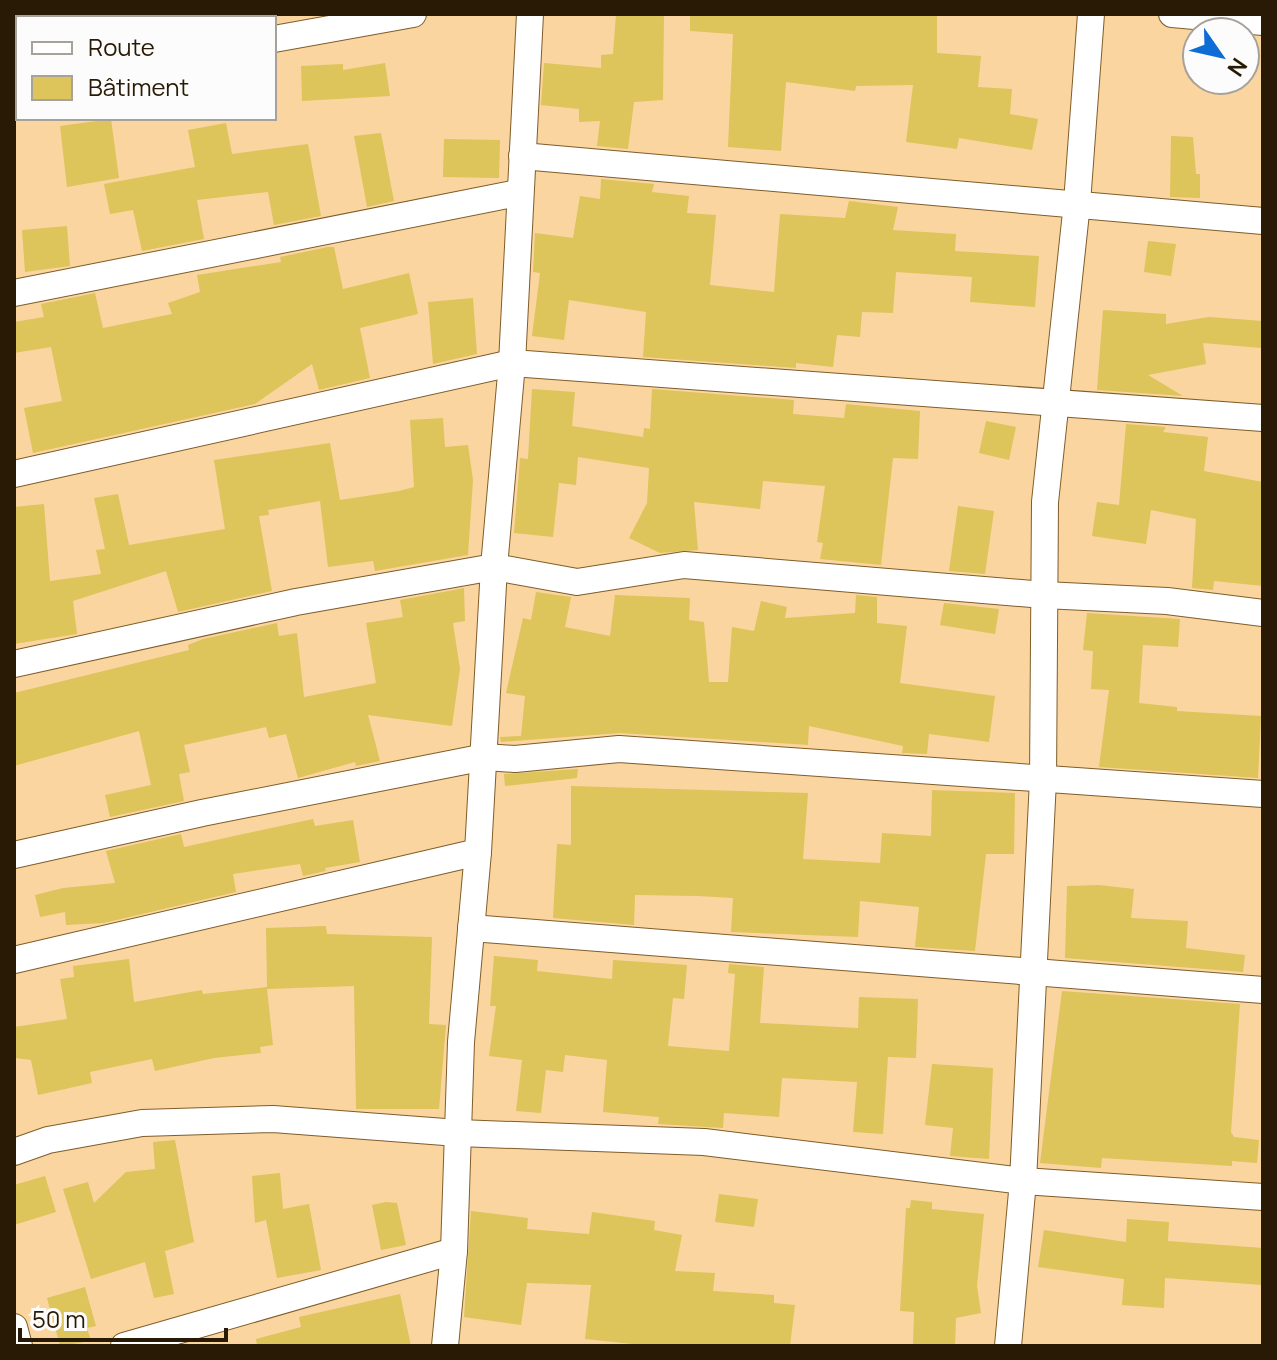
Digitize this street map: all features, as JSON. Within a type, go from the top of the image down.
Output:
[{"type":"street","points":[[276,39],[413,14]]},
{"type":"street","points":[[445,1346],[454,1251],[461,1042],[478,852],[494,567],[512,363],[518,193],[530,14]]},
{"type":"street","points":[[1008,1346],[1023,1181],[1031,970],[1043,780],[1045,502],[1077,203],[1091,14]]},
{"type":"street","points":[[1172,14],[1263,22]]},
{"type":"street","points":[[522,156],[1263,221]]},
{"type":"street","points":[[14,293],[518,193]]},
{"type":"street","points":[[14,474],[512,363],[1263,418]]},
{"type":"street","points":[[14,664],[296,602],[494,567],[577,582],[684,565],[1044,595],[1167,601],[1263,613]]},
{"type":"street","points":[[14,855],[202,813],[485,757],[515,759],[619,749],[1263,794]]},
{"type":"street","points":[[14,960],[478,852]]},
{"type":"street","points":[[471,928],[1263,990]]},
{"type":"street","points":[[14,1152],[48,1140],[142,1123],[273,1119],[458,1133],[704,1142],[1023,1181],[1263,1197]]},
{"type":"street","points":[[124,1346],[454,1251]]},
{"type":"street","points":[[14,1327],[19,1346]]},
{"type":"building","points":[[616,14],[664,14],[663,100],[634,102],[628,149],[597,146],[600,121],[579,122],[579,109],[541,105],[544,63],[601,68],[601,55],[613,54]]},
{"type":"building","points":[[690,14],[937,14],[937,53],[981,56],[978,87],[1012,89],[1010,114],[1038,119],[1032,150],[959,138],[957,149],[906,142],[913,85],[856,86],[855,91],[786,82],[781,151],[728,147],[733,34],[690,31]]},
{"type":"building","points":[[385,63],[390,96],[302,101],[301,66],[343,64],[343,70]]},
{"type":"building","points":[[111,120],[119,178],[67,187],[60,126]]},
{"type":"building","points":[[226,123],[232,154],[308,144],[321,216],[274,225],[268,192],[197,200],[204,239],[142,251],[133,210],[110,214],[104,184],[195,167],[188,130]]},
{"type":"building","points":[[381,133],[394,201],[367,207],[354,136]]},
{"type":"building","points":[[1171,136],[1193,137],[1196,174],[1200,174],[1200,198],[1170,197]]},
{"type":"building","points":[[444,139],[500,140],[499,178],[443,177]]},
{"type":"building","points":[[601,179],[654,184],[652,192],[689,196],[687,213],[716,215],[710,285],[774,292],[780,214],[845,218],[849,201],[898,207],[893,230],[956,234],[955,251],[1039,256],[1035,307],[970,302],[972,277],[896,272],[893,313],[862,312],[860,337],[837,335],[833,367],[796,363],[796,368],[643,357],[646,312],[569,300],[564,340],[532,336],[540,273],[533,272],[535,233],[573,238],[580,196],[600,199]]},
{"type":"building","points":[[67,226],[70,266],[25,272],[22,230]]},
{"type":"building","points":[[1148,241],[1176,244],[1171,276],[1144,272]]},
{"type":"building","points":[[334,247],[343,289],[409,273],[418,314],[360,328],[370,378],[319,390],[312,364],[255,404],[33,453],[24,408],[62,401],[51,347],[14,353],[14,322],[44,317],[41,304],[95,293],[103,328],[172,314],[168,303],[200,292],[197,275],[281,262],[280,257]]},
{"type":"building","points":[[473,298],[477,354],[433,364],[428,302]]},
{"type":"building","points":[[1103,310],[1166,314],[1166,324],[1209,317],[1263,321],[1261,348],[1203,343],[1206,364],[1148,375],[1183,396],[1097,390]]},
{"type":"building","points":[[532,389],[575,392],[572,426],[643,437],[644,428],[650,429],[652,389],[794,400],[793,414],[844,418],[846,404],[920,411],[918,459],[893,458],[881,565],[820,559],[823,543],[817,542],[825,486],[763,481],[760,509],[694,502],[698,550],[660,553],[629,538],[647,503],[649,468],[578,457],[576,485],[559,483],[553,537],[514,533],[520,458],[528,459]]},
{"type":"building","points":[[443,418],[445,447],[468,445],[473,480],[468,555],[375,571],[373,561],[328,567],[320,501],[268,510],[269,515],[259,516],[272,591],[178,612],[166,571],[73,601],[77,634],[14,644],[14,507],[44,504],[50,581],[101,574],[96,550],[105,549],[94,498],[118,494],[129,545],[225,529],[214,460],[330,443],[340,500],[399,491],[414,487],[410,420]]},
{"type":"building","points":[[986,421],[1016,427],[1009,460],[979,453]]},
{"type":"building","points":[[1126,424],[1166,427],[1163,432],[1208,437],[1204,471],[1263,482],[1263,586],[1214,581],[1213,590],[1192,588],[1196,519],[1151,510],[1146,544],[1092,536],[1097,502],[1119,505]]},
{"type":"building","points":[[958,506],[994,511],[985,574],[949,571]]},
{"type":"building","points":[[464,588],[465,621],[453,623],[460,669],[452,726],[368,715],[380,761],[356,766],[355,762],[298,778],[286,734],[269,738],[266,727],[184,745],[190,772],[179,774],[184,801],[110,817],[105,795],[151,785],[139,731],[14,766],[14,693],[189,650],[188,645],[203,639],[277,623],[279,636],[297,633],[304,697],[376,683],[366,623],[403,617],[400,600]]},
{"type":"building","points":[[536,592],[571,597],[565,627],[610,636],[615,595],[690,598],[689,620],[704,622],[709,682],[728,682],[732,627],[754,631],[761,601],[787,607],[785,618],[855,613],[856,595],[877,597],[877,623],[907,626],[900,683],[995,696],[989,742],[929,734],[927,754],[902,753],[903,746],[809,726],[808,745],[620,733],[501,742],[500,737],[521,736],[525,696],[506,693],[523,618],[531,620]]},
{"type":"building","points":[[944,603],[999,609],[995,634],[940,625]]},
{"type":"building","points":[[1087,613],[1180,619],[1178,647],[1143,645],[1139,703],[1177,707],[1177,711],[1261,716],[1258,778],[1099,767],[1109,690],[1091,689],[1093,651],[1083,650]]},
{"type":"building","points":[[578,769],[577,778],[505,786],[504,774]]},
{"type":"building","points":[[571,786],[808,793],[803,859],[880,863],[882,833],[931,836],[932,790],[1015,793],[1014,854],[986,854],[975,951],[915,947],[919,907],[860,901],[858,937],[731,932],[733,898],[635,895],[634,925],[553,918],[557,844],[571,845]]},
{"type":"building","points":[[313,819],[315,826],[353,820],[360,862],[325,868],[326,871],[303,876],[300,864],[233,874],[236,892],[104,923],[66,925],[65,912],[40,917],[35,895],[63,888],[115,883],[106,851],[181,834],[184,847]]},
{"type":"building","points":[[1099,885],[1134,889],[1131,918],[1188,921],[1186,948],[1245,955],[1243,972],[1065,958],[1067,886]]},
{"type":"building","points":[[326,926],[327,934],[432,937],[429,1024],[446,1025],[439,1109],[356,1109],[354,986],[267,989],[273,1045],[260,1047],[261,1053],[214,1058],[155,1071],[152,1059],[90,1072],[92,1083],[38,1095],[31,1060],[14,1058],[14,1027],[67,1019],[60,979],[74,977],[73,966],[129,959],[134,1002],[202,990],[203,994],[267,987],[266,928]]},
{"type":"building","points":[[494,956],[538,960],[537,971],[612,979],[613,960],[687,965],[684,999],[673,998],[668,1046],[729,1051],[735,974],[728,973],[729,964],[764,967],[760,1023],[858,1028],[859,997],[918,999],[916,1058],[888,1057],[883,1134],[853,1132],[857,1082],[782,1078],[779,1117],[724,1113],[723,1128],[658,1124],[659,1117],[603,1112],[607,1060],[565,1055],[563,1072],[546,1070],[541,1113],[516,1111],[522,1060],[489,1056],[496,1006],[490,1006]]},
{"type":"building","points":[[1062,991],[1240,1004],[1231,1132],[1234,1137],[1259,1140],[1257,1163],[1232,1161],[1232,1166],[1102,1158],[1101,1168],[1040,1163]]},
{"type":"building","points":[[932,1064],[993,1068],[989,1159],[950,1156],[953,1128],[925,1125]]},
{"type":"building","points":[[175,1140],[194,1242],[165,1251],[174,1294],[154,1298],[145,1262],[91,1279],[63,1189],[88,1182],[94,1203],[126,1172],[155,1169],[153,1142]]},
{"type":"building","points":[[280,1173],[283,1209],[309,1204],[321,1270],[277,1278],[266,1220],[255,1223],[252,1176]]},
{"type":"building","points":[[45,1176],[56,1212],[14,1225],[14,1185]]},
{"type":"building","points":[[719,1194],[758,1199],[754,1227],[715,1222]]},
{"type":"building","points":[[911,1200],[932,1202],[932,1209],[984,1214],[977,1286],[981,1313],[956,1318],[955,1346],[913,1346],[914,1312],[900,1311],[906,1208],[910,1208]]},
{"type":"building","points":[[397,1203],[406,1245],[381,1250],[372,1205]]},
{"type":"building","points":[[471,1211],[528,1218],[527,1229],[589,1234],[592,1212],[655,1221],[654,1230],[682,1235],[675,1271],[715,1273],[713,1291],[774,1295],[774,1303],[795,1305],[790,1346],[652,1346],[585,1339],[591,1285],[527,1283],[521,1325],[464,1317]]},
{"type":"building","points":[[1127,1219],[1169,1222],[1168,1241],[1263,1248],[1263,1285],[1165,1278],[1164,1308],[1122,1305],[1124,1279],[1038,1267],[1044,1230],[1126,1242]]},
{"type":"building","points":[[85,1287],[96,1326],[87,1328],[91,1341],[60,1346],[47,1298]]},
{"type":"building","points":[[400,1294],[411,1346],[257,1346],[256,1339],[301,1327],[299,1317]]}]
